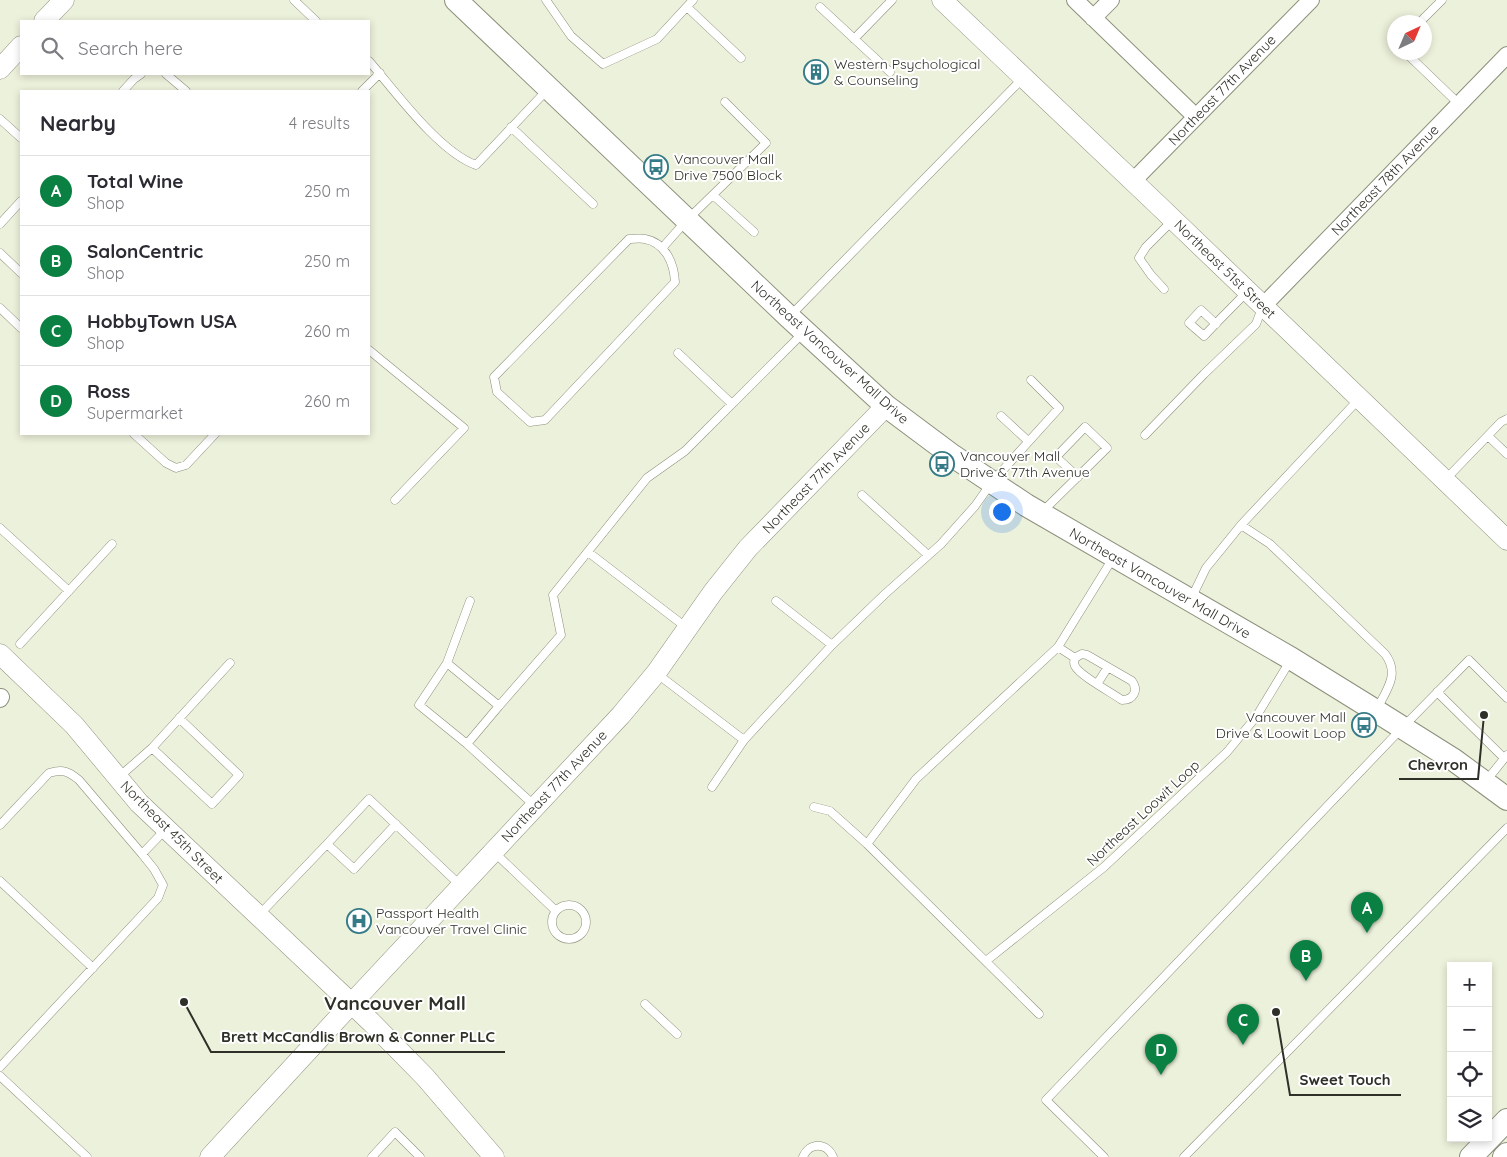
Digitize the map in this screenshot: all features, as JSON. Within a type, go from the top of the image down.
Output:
[{"type":"main road","name":"Northeast Vancouver Mall Drive","points":[[461,2],[548,88],[886,406],[953,456],[992,482],[1190,601],[1292,659],[1403,727],[1454,760],[1507,799]]},
{"type":"main road","points":[[1471,1157],[1507,1120]]},
{"type":"street","name":"Northeast 51st Street","points":[[942,0],[1507,540]]},
{"type":"street","points":[[1075,0],[1196,117]]},
{"type":"street","points":[[1093,18],[1111,0]]},
{"type":"street","name":"Northeast 77th Avenue","points":[[1133,181],[1311,0]]},
{"type":"street","points":[[45,20],[58,2]]},
{"type":"street","points":[[0,69],[20,47]]},
{"type":"street","name":"Northeast 78th Avenue","points":[[1263,306],[1507,55]]},
{"type":"street","name":"Northeast 77th Avenue","points":[[210,1157],[622,714],[656,673],[713,592],[748,548],[886,406]]},
{"type":"street","name":"Northeast 45th Street","points":[[0,654],[74,725],[139,803],[351,1004],[425,1077],[494,1157]]},
{"type":"lane","points":[[294,0],[315,20]]},
{"type":"lane","points":[[546,0],[571,36],[603,64],[657,39],[693,0]]},
{"type":"lane","points":[[854,39],[892,0]]},
{"type":"lane","points":[[1427,15],[1442,0]]},
{"type":"lane","points":[[687,7],[741,58]]},
{"type":"lane","points":[[820,7],[890,72]]},
{"type":"lane","points":[[1413,60],[1459,104]]},
{"type":"lane","points":[[370,62],[431,133],[465,161],[476,165],[548,88]]},
{"type":"lane","points":[[363,90],[380,73]]},
{"type":"lane","points":[[124,90],[140,75]]},
{"type":"lane","points":[[167,75],[185,90]]},
{"type":"lane","points":[[467,744],[561,635],[553,595],[646,478],[685,451],[732,404],[797,324],[1024,78]]},
{"type":"lane","points":[[662,247],[766,143],[724,102]]},
{"type":"lane","points":[[0,119],[20,137]]},
{"type":"lane","points":[[511,127],[593,204]]},
{"type":"lane","points":[[714,195],[754,232]]},
{"type":"lane","points":[[0,224],[20,202]]},
{"type":"lane","points":[[1164,289],[1139,258],[1146,247],[1174,220]]},
{"type":"lane","points":[[629,239],[646,239],[662,247],[674,269],[675,282],[545,420],[530,422],[497,392],[494,378],[629,239]]},
{"type":"lane","points":[[0,253],[20,272]]},
{"type":"lane","points":[[1216,324],[1248,291]]},
{"type":"lane","points":[[1144,435],[1256,324],[1263,306]]},
{"type":"lane","points":[[0,308],[20,327]]},
{"type":"lane","points":[[370,351],[464,428],[395,500]]},
{"type":"lane","points":[[678,353],[732,404]]},
{"type":"lane","points":[[712,787],[744,740],[832,645],[941,544],[975,506],[992,482],[1059,408],[1031,380]]},
{"type":"lane","points":[[1190,601],[1206,568],[1241,525],[1360,399]]},
{"type":"lane","points":[[1001,416],[1028,441]]},
{"type":"lane","points":[[1445,480],[1501,422],[1507,419]]},
{"type":"lane","points":[[1041,513],[1078,477],[1107,448],[1086,427],[1056,457],[1078,477]]},
{"type":"lane","points":[[135,435],[166,463],[176,468],[186,465],[214,435]]},
{"type":"lane","points":[[1488,436],[1507,454]]},
{"type":"lane","points":[[862,494],[928,555]]},
{"type":"lane","points":[[1241,525],[1270,544],[1390,660],[1392,676],[1376,711]]},
{"type":"lane","points":[[0,528],[68,591]]},
{"type":"lane","points":[[20,644],[112,544]]},
{"type":"lane","points":[[588,552],[688,629]]},
{"type":"lane","points":[[867,844],[916,779],[1058,647],[1114,556]]},
{"type":"lane","points":[[470,601],[447,663],[419,705],[467,744],[535,806]]},
{"type":"lane","points":[[776,601],[832,645]]},
{"type":"lane","points":[[1058,647],[1075,658]]},
{"type":"lane","points":[[1080,654],[1085,654],[1132,681],[1135,688],[1134,694],[1128,699],[1122,700],[1076,668],[1075,658],[1080,654]]},
{"type":"lane","name":"Northeast Loowit Loop","points":[[986,961],[1104,867],[1228,752],[1256,717],[1292,659]]},
{"type":"lane","points":[[1104,1157],[1046,1100],[1469,660],[1505,692]]},
{"type":"lane","points":[[117,778],[152,748],[230,663]]},
{"type":"lane","points":[[447,663],[499,706]]},
{"type":"lane","points":[[1097,684],[1108,667]]},
{"type":"lane","points":[[656,673],[744,740]]},
{"type":"lane","points":[[1437,692],[1506,756],[1485,782]]},
{"type":"lane","points":[[152,748],[212,804],[239,775],[179,718]]},
{"type":"lane","points":[[0,825],[49,773],[60,770],[70,773],[79,780],[142,854],[163,884],[158,898],[0,1067]]},
{"type":"lane","points":[[258,916],[369,799],[461,886]]},
{"type":"lane","points":[[814,807],[830,811],[867,844],[1039,1014]]},
{"type":"lane","points":[[327,844],[354,869],[396,824]]},
{"type":"lane","points":[[1184,1157],[1507,828]]},
{"type":"lane","points":[[142,854],[166,829]]},
{"type":"lane","points":[[493,851],[556,911]]},
{"type":"lane","points":[[0,881],[93,968]]},
{"type":"lane","points":[[565,905],[573,905],[582,910],[586,918],[586,925],[582,934],[574,938],[566,938],[558,934],[553,926],[553,918],[556,911],[565,905]]},
{"type":"lane","points":[[645,1004],[677,1034]]},
{"type":"lane","points":[[0,1076],[87,1157]]},
{"type":"lane","points":[[372,1157],[395,1132],[420,1157]]},
{"type":"lane","points":[[803,1157],[808,1149],[817,1145],[826,1147],[833,1157]]},
{"type":"place","name":"Western Psychological & Counseling","points":[[816,72]]},
{"type":"place","name":"Vancouver Mall Drive 7500 Block","points":[[656,167]]},
{"type":"place","name":"Vancouver Mall Drive & 77th Avenue","points":[[942,464]]},
{"type":"place","name":"Chevron","points":[[1484,715]]},
{"type":"place","name":"Vancouver Mall Drive & Loowit Loop","points":[[1364,725]]},
{"type":"place","name":"Passport Health Vancouver Travel Clinic","points":[[359,921]]},
{"type":"place","name":"Total Wine","points":[[1367,933]]},
{"type":"place","name":"SalonCentric","points":[[1306,981]]},
{"type":"place","name":"Brett McCandlis Brown & Conner PLLC","points":[[184,1002]]},
{"type":"place","name":"Sweet Touch","points":[[1276,1012]]},
{"type":"place","name":"HobbyTown USA","points":[[1243,1045]]},
{"type":"place","name":"Ross","points":[[1161,1075]]},
{"type":"district","name":"Vancouver Mall","points":[[395,1003]]}]
